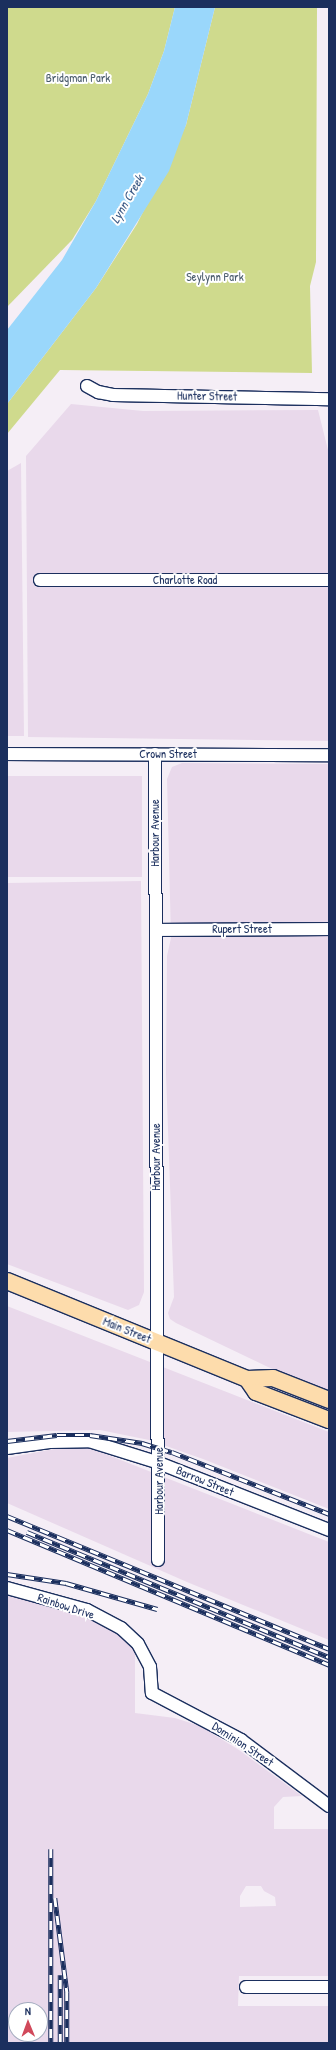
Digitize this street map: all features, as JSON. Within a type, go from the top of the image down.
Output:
[{"type":"main road","name":"Main Street","points":[[7,1281],[247,1379],[273,1378],[329,1400]]},
{"type":"main road","name":"Main Street","points":[[247,1379],[256,1392],[329,1420]]},
{"type":"street","name":"Hunter Street","points":[[87,386],[98,392],[112,395],[329,399]]},
{"type":"street","name":"Charlotte Road","points":[[40,580],[329,580]]},
{"type":"street","name":"Crown Street","points":[[7,754],[329,755]]},
{"type":"street","name":"Harbour Avenue","points":[[155,754],[157,1342],[159,1463],[158,1560]]},
{"type":"street","name":"Rupert Street","points":[[156,930],[329,929]]},
{"type":"street","name":"Barrow Street","points":[[7,1448],[50,1442],[89,1441],[159,1463],[329,1530]]},
{"type":"street","name":"Rainbow Drive","points":[[7,1588],[87,1610],[121,1628],[138,1644],[150,1667],[152,1693]]},
{"type":"street","name":"Dominion Street","points":[[152,1693],[241,1740],[329,1806]]},
{"type":"street","points":[[246,1987],[329,1987]]},
{"type":"shaded area","points":[[71,404],[143,411],[318,410],[329,454],[329,741],[28,737],[26,456]]},
{"type":"shaded area","points":[[21,463],[24,736],[7,736],[7,471]]},
{"type":"shaded area","points":[[182,763],[329,764],[329,1392],[268,1367],[176,1323],[170,1319],[168,1313],[174,1297],[166,1074],[167,956],[171,938],[167,779],[172,767]]},
{"type":"shaded area","points":[[7,776],[142,776],[142,877],[7,877]]},
{"type":"shaded area","points":[[141,881],[144,1292],[139,1305],[128,1310],[7,1264],[7,883]]},
{"type":"shaded area","points":[[7,1306],[329,1432],[329,1509],[203,1459],[149,1440],[100,1430],[7,1432]]},
{"type":"shaded area","points":[[80,1444],[329,1542],[329,1640],[187,1582],[7,1503],[7,1458]]},
{"type":"shaded area","points":[[7,1593],[66,1607],[112,1629],[132,1645],[135,1652],[135,1713],[175,1718],[200,1726],[239,1750],[302,1796],[283,1797],[274,1807],[274,1829],[329,1829],[329,1976],[239,1976],[238,2006],[329,2006],[329,2043],[7,2043]],"holes":[[[246,1886],[261,1886],[264,1891],[275,1897],[276,1906],[240,1907],[240,1896]]]},
{"type":"green space","name":"Bridgman Park","points":[[7,7],[175,7],[164,51],[148,94],[96,201],[72,240],[7,307]]},
{"type":"green space","name":"Seylynn Park","points":[[215,7],[317,7],[316,262],[310,286],[312,373],[60,370],[7,434],[7,404],[96,288],[137,224],[186,125]]},
{"type":"water","name":"Lynn Creek","points":[[175,7],[215,7],[186,125],[169,171],[96,288],[7,404],[7,330],[62,260],[96,201],[148,94],[164,51]]},
{"type":"railway","points":[[7,1441],[57,1435],[90,1435],[142,1443],[172,1452],[329,1514]]},
{"type":"railway","points":[[7,1516],[329,1649]]},
{"type":"railway","points":[[7,1530],[329,1665]]},
{"type":"railway","points":[[27,1532],[329,1657]]},
{"type":"railway","points":[[7,1574],[66,1583],[157,1609]]},
{"type":"railway","points":[[51,1849],[51,2043]]},
{"type":"railway","points":[[55,1898],[67,1992],[67,2043]]},
{"type":"railway","points":[[60,1975],[60,2043]]}]
